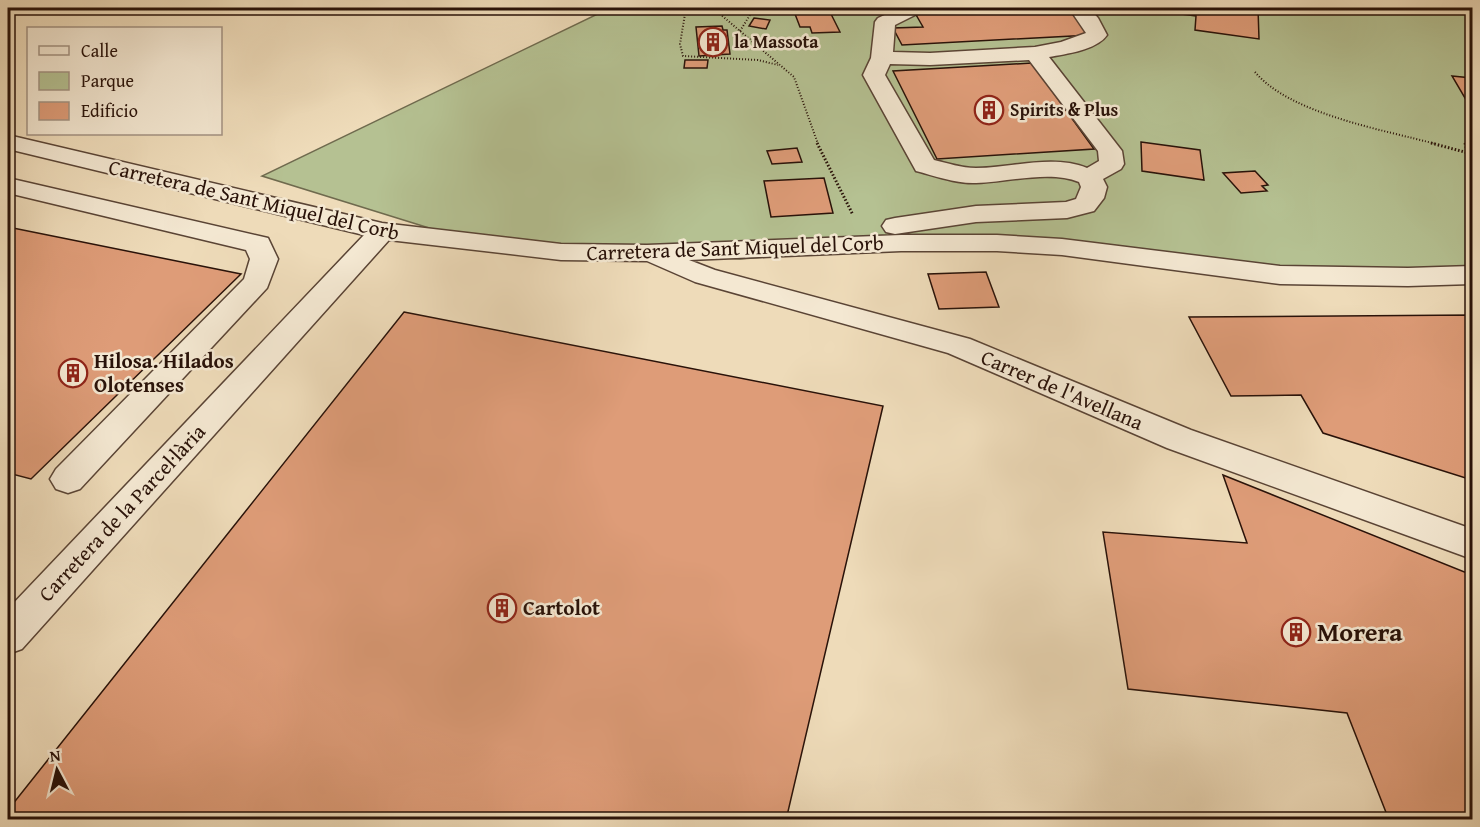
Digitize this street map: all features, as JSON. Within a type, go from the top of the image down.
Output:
[{"type":"street","points":[[739,250],[976,214],[1067,210],[1085,205],[1091,198],[1094,187],[1089,177],[1074,171],[1052,170],[973,176],[925,166],[874,75],[882,58],[885,22],[914,8]]},
{"type":"street","points":[[882,58],[930,58],[1057,50],[1097,35],[1088,18],[1078,8]]},
{"type":"street","points":[[1035,53],[1110,151],[1112,164],[1089,177]]},
{"type":"street","name":"Carretera de Sant Miquel del Corb","points":[[8,142],[382,231],[561,252],[646,253],[901,243],[997,243],[1062,247],[1280,275],[1408,277],[1473,275]]},
{"type":"street","points":[[8,186],[258,244],[264,259],[257,282],[68,479]]},
{"type":"street","name":"Carretera de la Parcel·lària","points":[[8,636],[382,231]]},
{"type":"street","name":"Carrer de l'Avellana","points":[[646,253],[705,276],[959,346],[1179,439],[1473,544]]},
{"type":"path","points":[[686,8],[680,44],[683,56],[758,60],[779,65]]},
{"type":"path","points":[[713,8],[794,77],[812,133],[861,232]]},
{"type":"path","points":[[740,31],[750,15],[766,8]]},
{"type":"path","points":[[1255,72],[1266,85],[1320,112],[1473,153]]},
{"type":"path","points":[[1473,137],[1465,142],[1466,147],[1473,153]]},
{"type":"green space","points":[[610,8],[1472,8],[1472,282],[1385,286],[1293,283],[1044,250],[885,249],[740,259],[661,254],[442,232],[262,176]]},
{"type":"building","points":[[1069,8],[1091,35],[902,45],[893,28],[923,27],[915,13]]},
{"type":"building","points":[[1176,8],[1258,8],[1259,39],[1195,30],[1196,16],[1175,13]]},
{"type":"building","points":[[830,12],[840,32],[812,33],[810,27],[800,27],[795,14]]},
{"type":"building","points":[[754,18],[770,20],[766,29],[749,26]]},
{"type":"building","name":"la Massota","points":[[722,26],[723,30],[727,30],[730,54],[699,56],[696,27]]},
{"type":"building","points":[[685,60],[708,60],[707,68],[684,68]]},
{"type":"building","name":"Spirits & Plus","points":[[1032,63],[1094,149],[937,159],[893,71]]},
{"type":"building","points":[[1452,76],[1472,78],[1472,110]]},
{"type":"building","points":[[1141,142],[1200,150],[1204,180],[1142,171]]},
{"type":"building","points":[[797,148],[802,162],[772,164],[767,151]]},
{"type":"building","points":[[1255,171],[1268,185],[1262,186],[1267,191],[1241,193],[1223,173]]},
{"type":"building","points":[[824,178],[833,213],[771,217],[764,181]]},
{"type":"building","name":"Hilosa. Hilados Olotenses","points":[[8,227],[241,274],[31,479],[8,473]]},
{"type":"building","points":[[986,272],[999,307],[939,309],[928,274]]},
{"type":"building","name":"Cartolot","points":[[404,312],[883,406],[786,820],[8,820],[8,810]]},
{"type":"building","points":[[1472,315],[1472,480],[1323,433],[1301,395],[1231,396],[1189,317]]},
{"type":"building","name":"Morera","points":[[1223,475],[1472,575],[1472,820],[1389,820],[1347,713],[1128,689],[1103,532],[1247,543]]},
{"type":"place","name":"la Massota","points":[[713,42]]},
{"type":"place","name":"Spirits & Plus","points":[[989,110]]},
{"type":"place","name":"Hilosa. Hilados Olotenses","points":[[73,373]]},
{"type":"place","name":"Cartolot","points":[[502,608]]},
{"type":"place","name":"Morera","points":[[1296,632]]}]
